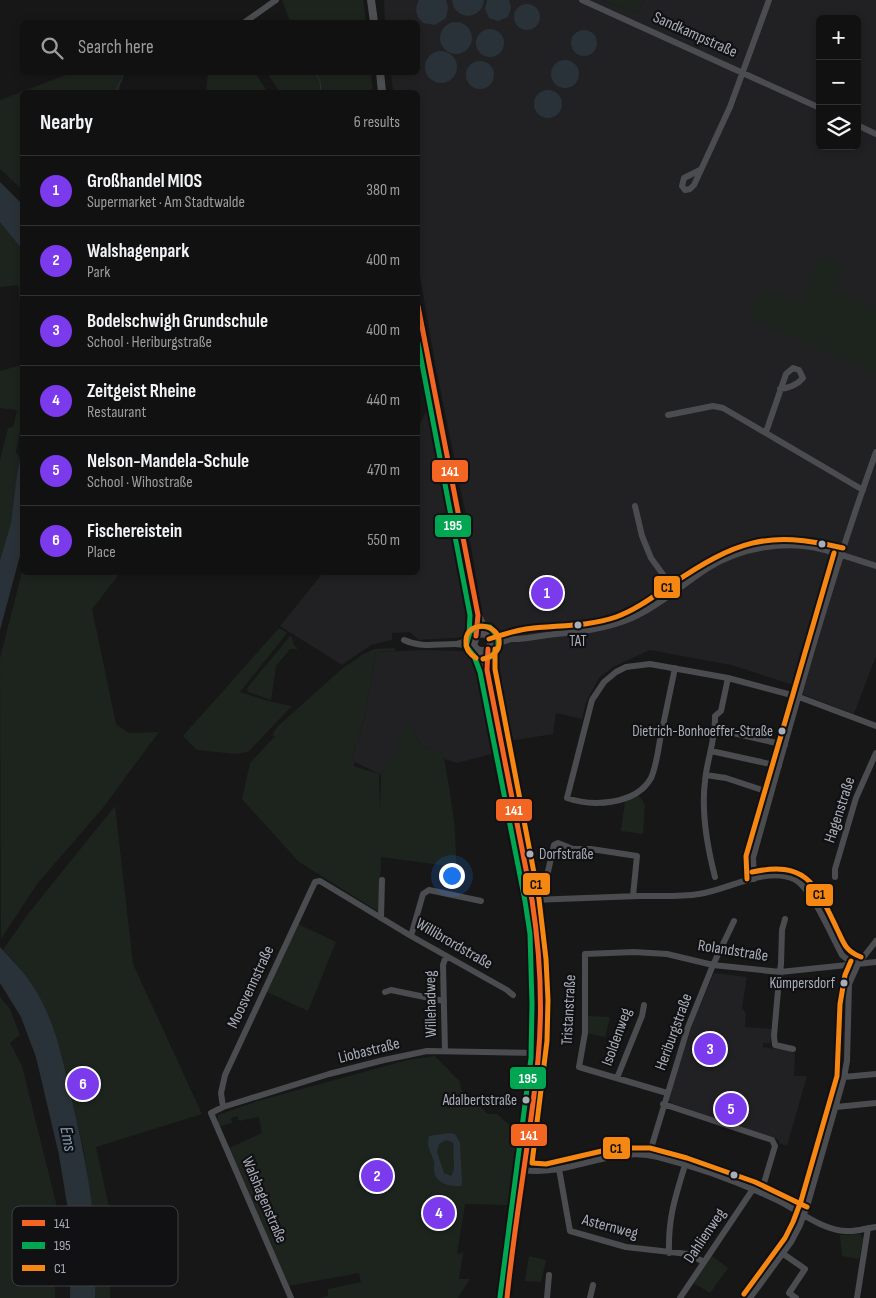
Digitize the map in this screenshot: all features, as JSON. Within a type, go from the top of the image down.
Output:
[{"type":"main road","points":[[373,0],[374,20]]},
{"type":"main road","points":[[380,75],[382,90]]},
{"type":"main road","points":[[420,316],[478,615],[476,643],[487,670],[532,900],[536,933],[540,995],[538,1052],[507,1298]]},
{"type":"main road","points":[[478,615],[488,635],[490,648],[487,670]]},
{"type":"main road","points":[[476,643],[480,633],[488,635]]},
{"type":"main road","points":[[476,643],[490,648]]},
{"type":"street","points":[[248,20],[276,0]]},
{"type":"street","name":"Sandkampstraße","points":[[582,0],[816,106]]},
{"type":"street","points":[[743,72],[769,0]]},
{"type":"street","name":"Sandkampstraße","points":[[700,170],[730,107],[743,72]]},
{"type":"street","points":[[861,127],[876,134]]},
{"type":"street","points":[[766,432],[780,389]]},
{"type":"street","points":[[668,415],[713,406],[723,408],[862,490]]},
{"type":"street","points":[[754,878],[753,858],[771,792],[840,555],[876,452]]},
{"type":"street","points":[[635,506],[642,536],[651,558],[675,591]]},
{"type":"street","points":[[488,635],[511,639],[609,627],[634,618],[724,560],[754,550],[796,546],[821,549],[876,566]]},
{"type":"street","points":[[490,648],[511,639]]},
{"type":"street","points":[[404,640],[421,646],[476,643]]},
{"type":"street","points":[[675,668],[658,752],[652,776],[648,781],[637,792],[624,799],[611,802],[567,798],[589,708],[604,682],[616,672],[626,667],[650,664],[675,668],[728,678],[799,697],[876,726]]},
{"type":"street","points":[[715,877],[706,845],[704,798],[706,775],[716,729],[715,716],[721,712],[728,678]]},
{"type":"street","points":[[716,729],[785,745]]},
{"type":"street","points":[[711,751],[779,766]]},
{"type":"street","name":"Hagenstraße","points":[[835,877],[856,798],[876,753]]},
{"type":"street","points":[[706,775],[726,778],[771,792]]},
{"type":"street","points":[[547,876],[554,845],[558,843],[573,849],[591,849],[637,856],[634,896]]},
{"type":"street","points":[[532,900],[697,895],[726,888],[754,878],[780,875],[796,880],[801,884],[813,900],[842,955],[858,964]]},
{"type":"street","points":[[381,918],[382,880]]},
{"type":"street","name":"Willibrordstraße","points":[[315,882],[320,881],[513,995]]},
{"type":"street","name":"Moosvennstraße","points":[[223,1107],[221,1093],[225,1075],[315,882]]},
{"type":"street","points":[[411,936],[423,894],[429,890],[481,901]]},
{"type":"street","points":[[785,919],[782,930],[774,1036],[775,1045],[793,1049]]},
{"type":"street","name":"Heriburgstraße","points":[[649,1155],[688,1027],[713,965],[734,921]]},
{"type":"street","points":[[750,1298],[795,1235],[804,1214],[844,1078],[847,1061],[849,984],[858,964],[876,941]]},
{"type":"street","name":"Rolandstraße","points":[[585,954],[634,952],[667,954],[713,965],[780,972],[876,962]]},
{"type":"street","name":"Tristanstraße","points":[[585,954],[585,1033],[578,1067],[617,1078]]},
{"type":"street","name":"Willehadweg","points":[[445,1051],[443,965],[446,956]]},
{"type":"street","points":[[385,992],[391,990],[444,1001]]},
{"type":"street","name":"Isoldenweg","points":[[617,1078],[642,1016],[644,1005]]},
{"type":"street","name":"Liobastraße","points":[[212,1113],[223,1107],[329,1074],[427,1051],[538,1052]]},
{"type":"street","points":[[844,1078],[876,1074]]},
{"type":"street","points":[[617,1078],[667,1093]]},
{"type":"street","points":[[836,1107],[876,1103]]},
{"type":"street","points":[[663,1104],[772,1140],[775,1146],[761,1192]]},
{"type":"street","name":"Walshagenstraße","points":[[212,1113],[291,1298]]},
{"type":"street","points":[[523,1170],[537,1172],[559,1170],[616,1155],[649,1155],[685,1165],[761,1192],[824,1225],[846,1231],[876,1227]]},
{"type":"street","points":[[669,1253],[668,1232],[670,1215],[685,1165]]},
{"type":"street","name":"Asternweg","points":[[559,1170],[570,1231],[626,1247],[688,1254],[704,1262]]},
{"type":"street","name":"Dahlienweg","points":[[680,1298],[752,1189]]},
{"type":"street","points":[[857,1298],[868,1228]]},
{"type":"street","points":[[782,1253],[805,1269],[789,1293],[796,1298]]},
{"type":"street","points":[[547,1298],[549,1275]]},
{"type":"street","points":[[590,1298],[593,1285]]},
{"type":"shaded area","points":[[282,0],[363,0],[366,20],[289,20]]},
{"type":"shaded area","points":[[384,0],[602,0],[636,14],[644,0],[876,0],[876,656],[854,714],[802,694],[803,688],[731,665],[650,650],[613,667],[599,678],[586,702],[582,719],[556,713],[553,734],[510,741],[494,652],[499,651],[499,647],[502,646],[501,634],[489,632],[484,623],[465,511],[435,363],[420,277],[420,90],[393,90],[391,75],[420,75],[420,20],[385,20]]},
{"type":"shaded area","points":[[602,0],[644,0],[636,14]]},
{"type":"shaded area","points":[[66,75],[122,75],[119,90],[26,90]]},
{"type":"shaded area","points":[[208,75],[256,75],[267,90],[206,90]]},
{"type":"shaded area","points":[[268,75],[371,75],[373,90],[279,90]]},
{"type":"shaded area","points":[[20,92],[20,187],[0,169],[0,100]]},
{"type":"shaded area","points":[[0,218],[13,233],[20,246],[20,305],[18,285],[0,287]]},
{"type":"shaded area","points":[[820,255],[845,265],[834,289],[876,308],[876,375],[749,318],[762,288],[799,303]]},
{"type":"shaded area","points":[[20,366],[20,431],[16,452],[20,458],[11,523],[0,560],[0,460],[8,428],[13,427],[17,410],[0,408],[0,371]]},
{"type":"shaded area","points":[[430,404],[472,628],[471,633],[467,637],[419,640],[410,632],[392,633],[392,640],[371,645],[342,665],[280,626],[321,575],[420,575],[420,423]]},
{"type":"shaded area","points":[[21,575],[118,575],[92,609],[116,724],[129,733],[159,732],[102,809],[37,884],[1,939],[0,658]]},
{"type":"shaded area","points":[[279,628],[287,633],[240,692],[292,706],[248,752],[235,754],[197,750],[183,736]]},
{"type":"shaded area","points":[[291,635],[294,645],[298,649],[290,649],[276,666],[271,700],[248,692],[247,688]]},
{"type":"shaded area","points":[[395,648],[395,651],[376,652],[365,716],[351,760],[355,762],[353,766],[379,774],[380,812],[381,775],[410,722],[420,745],[443,753],[454,824],[456,867],[381,857],[379,912],[299,862],[242,799],[250,763],[275,736],[272,735],[277,727],[343,668],[362,655],[374,649]]},
{"type":"shaded area","points":[[424,650],[468,652],[477,658],[495,753],[457,763],[444,759],[442,753],[420,745],[410,723],[381,775],[351,760],[365,716],[376,652]]},
{"type":"shaded area","points":[[637,796],[640,797],[645,805],[643,834],[621,831],[625,802]]},
{"type":"shaded area","points":[[115,806],[133,964],[202,1114],[96,1147],[109,1206],[92,1206],[84,1151],[60,1050],[14,961],[3,950],[28,914]]},
{"type":"shaded area","points":[[298,924],[336,942],[308,1011],[267,992]]},
{"type":"shaded area","points":[[714,973],[747,977],[742,1008],[746,1013],[745,1027],[772,1029],[770,1043],[763,1043],[763,1047],[790,1051],[795,1054],[794,1076],[807,1076],[787,1146],[779,1143],[779,1140],[669,1101],[693,1023]]},
{"type":"shaded area","points":[[0,997],[10,1009],[20,1035],[10,1043],[22,1066],[57,1206],[12,1206],[12,1286],[55,1286],[55,1298],[0,1298]]},
{"type":"shaded area","points":[[588,1016],[610,1017],[605,1037],[587,1033]]},
{"type":"shaded area","points":[[435,1056],[460,1082],[461,1089],[488,1114],[497,1114],[520,1135],[509,1205],[465,1204],[457,1254],[463,1253],[459,1279],[470,1279],[458,1298],[320,1298],[328,1296],[328,1289],[361,1282],[359,1273],[288,1286],[229,1148],[262,1133],[259,1117],[239,1121],[237,1116],[231,1118],[232,1123],[218,1127],[218,1115],[261,1100],[408,1060]]},
{"type":"shaded area","points":[[860,1234],[863,1239],[859,1259],[842,1256],[840,1235]]},
{"type":"shaded area","points":[[529,1256],[546,1260],[541,1282],[525,1281]]},
{"type":"shaded area","points":[[712,1256],[728,1268],[710,1293],[692,1282]]},
{"type":"shaded area","points":[[96,1286],[110,1286],[110,1298],[95,1298]]},
{"type":"water","points":[[419,0],[446,0],[448,8],[446,18],[435,25],[423,23],[416,13]]},
{"type":"water","points":[[452,0],[484,0],[478,12],[468,16],[458,12]]},
{"type":"water","points":[[487,0],[509,0],[511,8],[508,17],[498,21],[489,18],[485,9]]},
{"type":"water","points":[[527,4],[536,8],[540,17],[536,26],[527,30],[518,26],[514,17],[518,8]]},
{"type":"water","points":[[456,22],[462,23],[467,27],[471,32],[471,44],[467,49],[462,53],[456,54],[450,53],[445,49],[441,44],[440,38],[441,32],[445,27],[450,23]]},
{"type":"water","points":[[490,29],[500,33],[504,43],[500,53],[490,57],[480,53],[476,43],[480,33]]},
{"type":"water","points":[[584,30],[594,33],[597,43],[594,53],[584,56],[574,53],[571,43],[574,33]]},
{"type":"water","points":[[441,51],[447,52],[452,56],[456,61],[456,73],[452,78],[447,82],[441,83],[435,82],[430,78],[426,73],[425,67],[426,61],[430,56],[435,52]]},
{"type":"water","points":[[565,60],[575,64],[579,74],[575,84],[565,88],[555,84],[551,74],[555,64]]},
{"type":"water","points":[[480,61],[490,65],[494,75],[490,85],[480,89],[470,85],[466,75],[470,65]]},
{"type":"water","points":[[548,90],[558,94],[562,104],[558,114],[548,118],[538,114],[534,104],[538,94]]},
{"type":"water","points":[[0,182],[20,202],[20,247],[0,222]]},
{"type":"water","points":[[20,459],[20,555],[0,630],[0,560],[11,523]]},
{"type":"water","name":"Ems","points":[[0,947],[27,977],[41,1000],[52,1025],[67,1078],[86,1168],[92,1206],[67,1206],[59,1155],[36,1057],[21,1017],[0,983]]},
{"type":"water","points":[[455,1134],[460,1143],[461,1186],[447,1185],[437,1178],[428,1146],[429,1136]],"holes":[[[446,1140],[454,1145],[454,1166],[451,1176],[444,1173],[437,1152],[439,1144]]]},
{"type":"water","points":[[70,1286],[95,1286],[95,1298],[70,1298]]},
{"type":"waterway","points":[[116,90],[123,75]]},
{"type":"waterway","points":[[317,75],[320,81],[321,90]]},
{"type":"transit line","name":"141","points":[[420,316],[478,615],[476,636]]},
{"type":"transit line","name":"195","points":[[420,353],[470,615],[469,635]]},
{"type":"transit line","name":"C1","points":[[489,639],[526,629],[583,624],[616,617],[638,607],[714,558],[752,543],[772,540],[793,540],[816,542],[843,548]]},
{"type":"transit line","name":"C1","points":[[747,879],[746,856],[834,553]]},
{"type":"transit line","name":"195","points":[[490,657],[498,649],[498,637],[490,627],[478,626],[470,632],[466,646],[474,656],[480,672],[525,901],[530,934],[532,1004],[531,1058],[500,1297]]},
{"type":"transit line","name":"C1","points":[[476,658],[467,647],[467,635],[471,630],[483,626],[495,632],[499,645],[493,655],[483,659]]},
{"type":"transit line","name":"141","points":[[488,649],[487,670],[532,900],[540,980],[538,1060],[507,1298]]},
{"type":"transit line","name":"C1","points":[[495,649],[495,669],[539,899],[546,959],[547,1041],[532,1163],[546,1164],[615,1148],[650,1148],[687,1158],[755,1182],[807,1207]]},
{"type":"transit line","name":"C1","points":[[752,872],[771,869],[786,870],[798,873],[807,880],[823,900],[846,946],[851,952],[861,957]]},
{"type":"transit line","name":"C1","points":[[744,1294],[785,1238],[801,1201],[837,1076],[840,1004],[845,975],[851,961]]},
{"type":"place","name":"Großhandel MIOS","points":[[547,593]]},
{"type":"place","name":"TAT","points":[[578,625]]},
{"type":"place","name":"Dietrich-Bonhoeffer-Straße","points":[[782,731]]},
{"type":"place","name":"Dorfstraße","points":[[530,854]]},
{"type":"place","name":"Kümpersdorf","points":[[844,983]]},
{"type":"place","name":"Bodelschwigh Grundschule","points":[[710,1049]]},
{"type":"place","name":"Fischereistein","points":[[83,1084]]},
{"type":"place","name":"Adalbertstraße","points":[[526,1100]]},
{"type":"place","name":"Nelson-Mandela-Schule","points":[[731,1109]]},
{"type":"place","name":"Walshagenpark","points":[[377,1176]]},
{"type":"place","name":"Zeitgeist Rheine","points":[[439,1213]]}]
